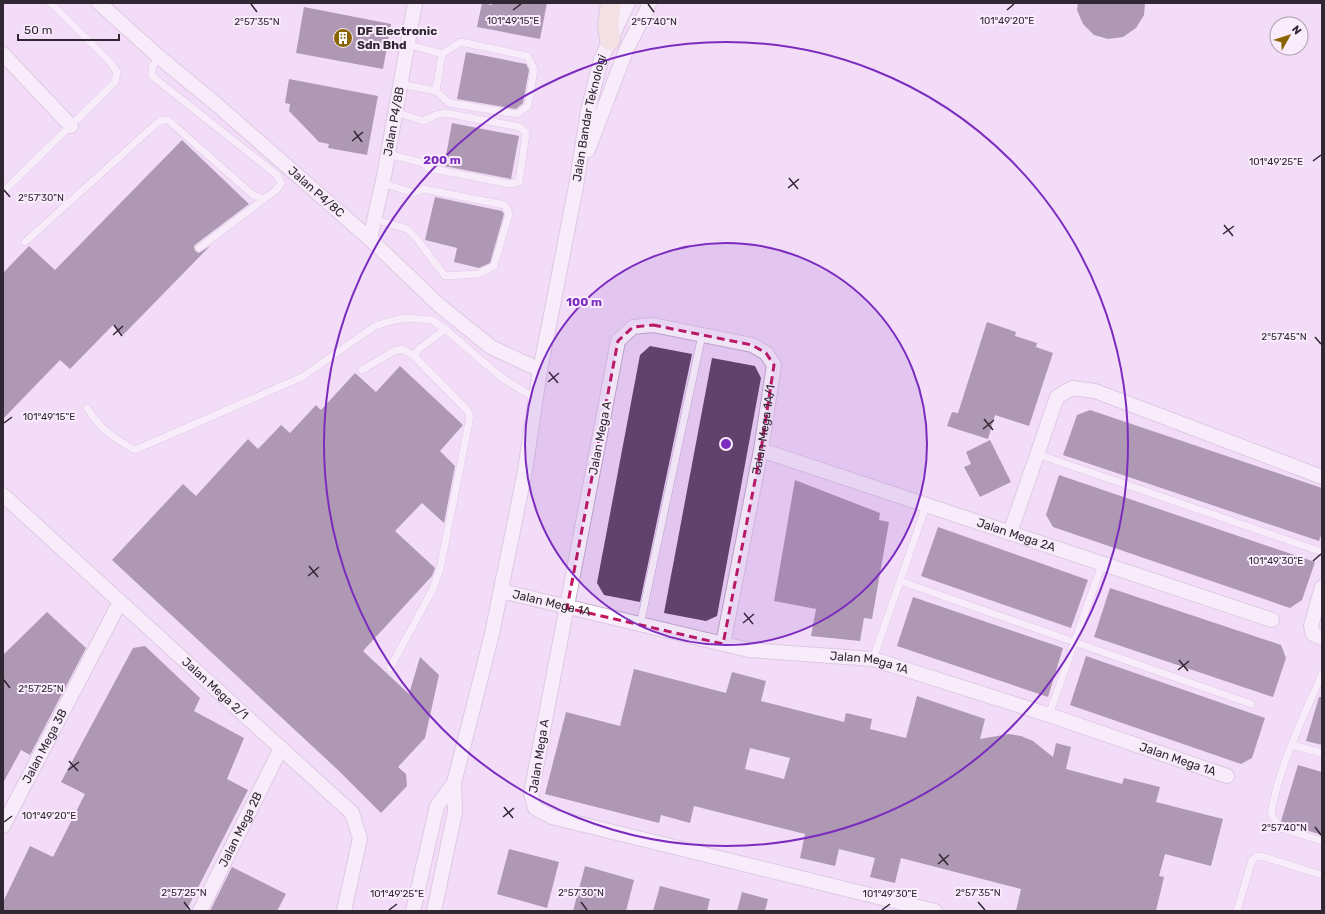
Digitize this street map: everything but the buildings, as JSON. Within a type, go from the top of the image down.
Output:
[{"type":"street","name":"Jalan P4/8C","points":[[99,3],[159,57],[216,104],[370,239],[440,306],[491,347],[540,370]]},
{"type":"street","name":"Jalan P4/8B","points":[[370,239],[388,154],[415,3]]},
{"type":"street","points":[[610,40],[608,24],[611,3]]},
{"type":"street","name":"Jalan Bandar Teknologi","points":[[578,174],[588,111],[601,59],[628,3]]},
{"type":"street","name":"Jalan Bandar Teknologi","points":[[578,174],[627,48],[647,10],[649,3]]},
{"type":"street","points":[[3,54],[71,126]]},
{"type":"street","points":[[434,911],[455,812],[454,784],[492,634],[525,471],[540,370],[578,174]]},
{"type":"street","name":"Jalan Mega 1A/1","points":[[633,327],[653,325],[752,345],[766,353],[774,365],[761,450],[723,644]]},
{"type":"street","name":"Jalan Mega A","points":[[633,327],[618,341],[531,793],[536,808],[552,817],[935,911]]},
{"type":"street","points":[[1010,533],[1057,397],[1072,388],[1096,391],[1322,477]]},
{"type":"street","name":"Jalan Mega 2A","points":[[761,450],[1272,620]]},
{"type":"street","name":"Jalan Mega 2/1","points":[[3,495],[352,813],[360,838],[344,911]]},
{"type":"street","points":[[1318,636],[1311,626],[1322,587]]},
{"type":"street","name":"Jalan Mega 1A","points":[[501,591],[567,608],[749,650],[873,658],[1049,715],[1227,776]]},
{"type":"street","name":"Jalan Mega 3B","points":[[3,826],[120,602]]},
{"type":"street","name":"Jalan Mega 2B","points":[[200,911],[281,748]]},
{"type":"street","points":[[413,911],[437,806],[454,784]]},
{"type":"lane","points":[[3,192],[115,82],[117,72],[110,62],[51,3]]},
{"type":"lane","points":[[400,84],[436,91],[450,103],[517,114],[528,106],[534,69],[527,56],[461,42],[442,54],[407,44]]},
{"type":"lane","points":[[436,91],[442,54]]},
{"type":"lane","points":[[159,57],[152,67],[152,76],[277,175],[281,184],[276,190],[199,248]]},
{"type":"lane","points":[[388,154],[424,163],[428,168],[510,184],[519,182],[526,133],[520,127],[445,114],[436,115],[423,121],[395,112]]},
{"type":"lane","points":[[25,242],[162,120],[168,120],[253,195],[264,199]]},
{"type":"lane","points":[[374,219],[407,229],[417,239],[445,276],[478,274],[494,266],[509,214],[505,205],[423,189],[414,193],[382,183]]},
{"type":"lane","points":[[87,408],[95,421],[111,435],[135,450],[302,378],[375,326],[406,318],[432,320],[445,329],[502,378],[536,399]]},
{"type":"lane","points":[[414,356],[419,349],[445,329]]},
{"type":"lane","points":[[640,625],[702,335]]},
{"type":"lane","points":[[362,370],[394,351],[403,349],[414,356],[468,411],[470,417],[440,569],[433,589],[390,668]]},
{"type":"lane","points":[[1037,454],[1322,552]]},
{"type":"lane","points":[[873,658],[926,506]]},
{"type":"lane","points":[[1049,715],[1102,564]]},
{"type":"lane","points":[[900,581],[1252,704]]},
{"type":"lane","points":[[1322,674],[1292,745],[1274,794],[1271,814],[1280,828],[1322,840]]},
{"type":"lane","points":[[1292,745],[1322,753]]},
{"type":"lane","points":[[1237,911],[1252,860],[1258,856],[1322,875]]},
{"type":"highlighted area","points":[[653,325],[752,345],[766,353],[774,365],[761,450],[723,644],[567,608],[618,341],[633,327]]},
{"type":"place","name":"DF Electronic Sdn Bhd","points":[[343,38]]}]
